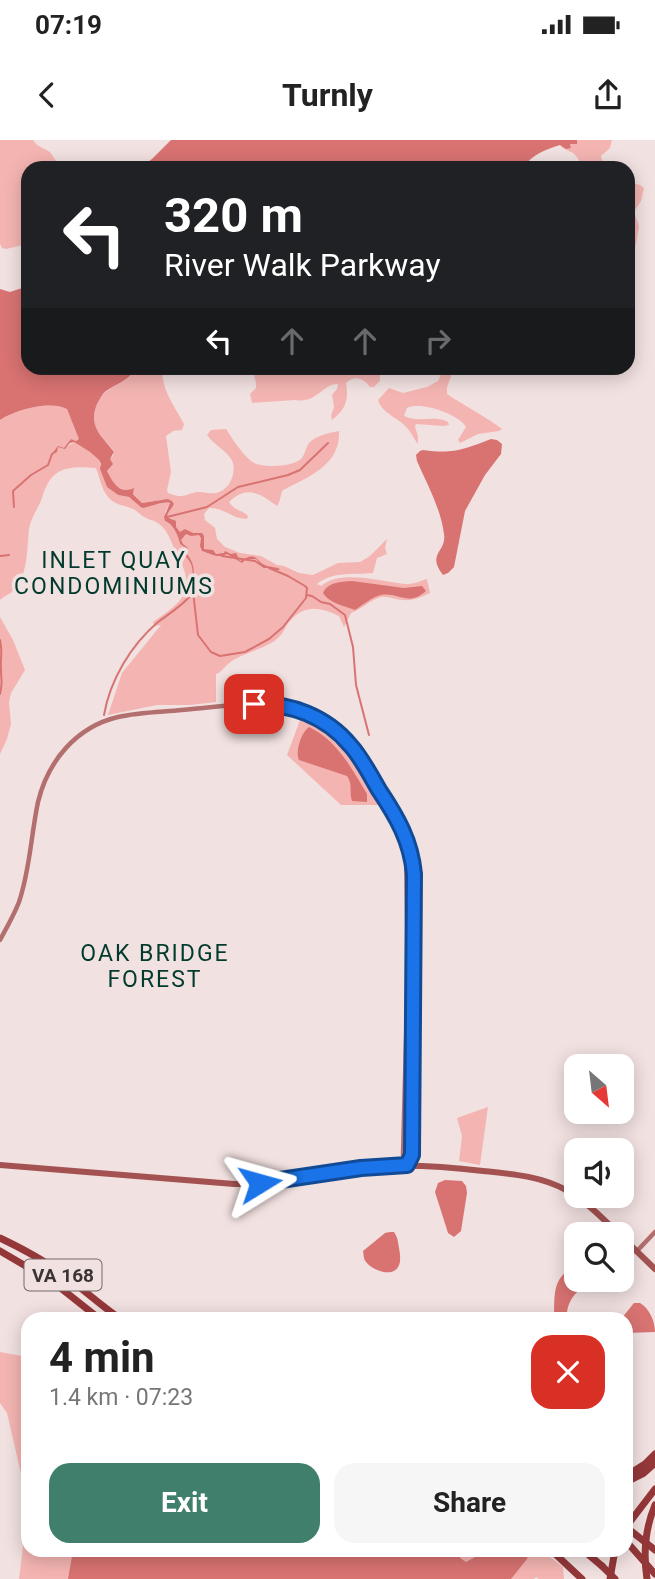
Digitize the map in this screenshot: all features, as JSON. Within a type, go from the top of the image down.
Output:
[{"type":"highway","name":"VA 168","points":[[0,1238],[62,1273],[112,1312]]},
{"type":"highway","name":"VA 168","points":[[0,1251],[52,1282],[91,1312]]},
{"type":"highway","points":[[633,1472],[655,1454]]},
{"type":"highway","points":[[633,1478],[655,1463]]},
{"type":"highway","points":[[633,1518],[655,1489]]},
{"type":"highway","points":[[647,1579],[645,1548],[655,1504]]},
{"type":"highway","points":[[633,1533],[655,1550]]},
{"type":"highway","points":[[633,1549],[655,1574]]},
{"type":"highway","points":[[558,1557],[582,1579]]},
{"type":"highway","points":[[591,1557],[615,1579]]},
{"type":"highway","points":[[610,1579],[614,1557]]},
{"type":"main road","points":[[0,1165],[234,1184],[260,1183],[361,1168],[407,1165],[448,1167],[537,1179],[574,1195],[607,1222]]},
{"type":"main road","points":[[634,1248],[655,1269]]},
{"type":"street","points":[[0,940],[21,895],[38,802],[45,779],[56,760],[75,738],[93,726],[125,716],[262,703],[310,714],[330,725],[354,749],[398,819],[411,853],[414,874],[412,1155],[407,1165]]},
{"type":"street","points":[[303,712],[336,736],[352,756],[394,825],[406,856],[408,967],[403,1155],[407,1165]]},
{"type":"street","points":[[637,1251],[655,1232]]},
{"type":"shaded area","points":[[0,140],[33,140],[50,152],[56,161],[21,161],[21,246],[6,249],[0,244]]},
{"type":"shaded area","points":[[171,140],[577,140],[577,144],[570,144],[571,148],[566,149],[560,145],[528,161],[149,161]]},
{"type":"shaded area","points":[[577,140],[612,140],[610,148],[601,156],[602,161],[580,161],[560,145],[571,148],[570,144],[576,144]]},
{"type":"shaded area","points":[[635,184],[644,188],[635,210]]},
{"type":"shaded area","points":[[635,215],[639,226],[635,247]]},
{"type":"shaded area","points":[[21,288],[21,375],[130,375],[105,392],[95,412],[97,430],[114,452],[110,459],[113,464],[107,471],[114,483],[124,490],[134,488],[133,494],[142,503],[168,499],[172,501],[174,504],[167,517],[176,521],[180,532],[185,529],[202,533],[204,549],[213,550],[216,554],[225,551],[236,553],[240,561],[250,557],[256,559],[246,559],[242,563],[227,554],[217,556],[202,551],[199,535],[186,534],[181,540],[188,548],[186,553],[193,567],[197,588],[192,591],[193,573],[190,562],[183,553],[186,548],[180,544],[175,530],[164,517],[170,503],[142,508],[129,497],[118,495],[107,487],[99,460],[74,442],[65,449],[58,447],[57,452],[50,456],[58,446],[64,448],[71,439],[79,439],[67,409],[60,406],[33,407],[0,420],[0,289],[10,292]]},
{"type":"shaded area","points":[[130,375],[163,375],[166,390],[184,424],[182,430],[173,431],[166,436],[171,472],[167,490],[174,495],[216,493],[225,489],[230,481],[233,463],[207,435],[211,430],[226,429],[250,460],[259,465],[271,466],[298,461],[312,440],[339,431],[335,452],[329,461],[313,474],[283,490],[277,506],[248,492],[229,502],[248,516],[247,519],[209,508],[204,514],[205,520],[215,528],[217,539],[225,547],[240,553],[261,556],[299,573],[313,575],[338,563],[360,562],[387,539],[387,554],[377,558],[373,573],[336,575],[317,584],[321,586],[339,578],[350,577],[408,584],[427,579],[430,593],[411,600],[377,598],[351,613],[344,627],[339,616],[325,611],[313,609],[301,612],[276,640],[241,656],[216,674],[216,702],[157,705],[108,715],[122,673],[161,625],[154,626],[153,622],[175,606],[185,591],[187,583],[181,562],[167,533],[159,524],[109,498],[96,468],[69,468],[55,474],[50,480],[30,525],[21,580],[15,589],[0,600],[0,420],[33,407],[60,406],[67,409],[80,439],[71,439],[65,448],[74,442],[90,452],[99,460],[107,487],[118,495],[129,497],[142,507],[170,503],[165,512],[165,521],[173,527],[182,545],[173,519],[167,517],[174,504],[172,501],[142,503],[130,490],[118,487],[107,471],[111,466],[109,459],[114,451],[97,430],[95,412],[102,395]]},
{"type":"shaded area","points":[[254,375],[380,375],[380,381],[374,387],[359,379],[346,383],[345,404],[332,420],[332,395],[338,384],[309,399],[252,403],[250,394],[256,388]]},
{"type":"shaded area","points":[[441,375],[450,375],[447,394],[502,429],[478,434],[460,443],[458,440],[466,427],[462,422],[439,410],[413,406],[407,408],[404,416],[443,420],[449,425],[416,424],[418,444],[405,425],[387,412],[378,400],[389,388],[403,393],[427,387],[438,381]]},
{"type":"shaded area","points":[[491,439],[502,444],[501,454],[485,475],[465,511],[454,567],[443,575],[436,562],[444,540],[442,525],[416,455],[423,450],[458,450]]},
{"type":"shaded area","points":[[256,559],[267,566],[279,570],[264,568]]},
{"type":"shaded area","points":[[352,581],[404,588],[422,586],[426,591],[409,599],[381,595],[355,610],[333,602],[323,593],[331,585]]},
{"type":"shaded area","points":[[0,617],[25,670],[11,693],[11,724],[0,754]]},
{"type":"shaded area","points":[[303,712],[351,757],[382,805],[341,805],[287,755]]},
{"type":"shaded area","points":[[309,727],[328,739],[343,756],[367,794],[367,802],[352,801],[347,776],[299,760],[300,742]]},
{"type":"shaded area","points":[[488,1107],[480,1165],[459,1161],[462,1136],[457,1118]]},
{"type":"shaded area","points":[[445,1180],[462,1181],[466,1186],[461,1231],[454,1237],[448,1233],[435,1192],[438,1183]]},
{"type":"shaded area","points":[[394,1232],[400,1252],[399,1265],[393,1272],[373,1268],[366,1262],[363,1251],[385,1233]]},
{"type":"shaded area","points":[[564,1274],[564,1292],[577,1292],[567,1312],[554,1312],[556,1288]]},
{"type":"shaded area","points":[[634,1303],[643,1305],[653,1319],[655,1332],[633,1333],[633,1312],[627,1312]]},
{"type":"shaded area","points":[[0,1352],[21,1356],[21,1474],[7,1413],[0,1403]]},
{"type":"shaded area","points":[[22,1557],[550,1557],[563,1567],[564,1579],[536,1577],[19,1579]]},
{"type":"shaded area","points":[[72,1557],[461,1557],[466,1562],[475,1557],[528,1557],[511,1579],[68,1579]]},
{"type":"waterway","points":[[167,517],[207,507],[238,487],[300,470],[328,443]]},
{"type":"waterway","points":[[14,507],[13,491],[31,475],[48,465],[52,454]]},
{"type":"waterway","points":[[0,556],[9,555]]},
{"type":"waterway","points":[[222,556],[255,561],[264,567]]},
{"type":"waterway","points":[[193,591],[198,635],[211,652],[220,656],[245,652],[269,639],[283,627],[306,598],[305,586],[269,568]]},
{"type":"waterway","points":[[104,715],[111,689],[131,652],[148,631],[192,594]]},
{"type":"waterway","points":[[307,595],[330,604],[345,615],[353,647],[356,685],[369,735]]},
{"type":"waterway","points":[[0,640],[0,694]]},
{"type":"district","name":"INLET QUAY CONDOMINIUMS","points":[[114,573]]},
{"type":"district","name":"OAK BRIDGE FOREST","points":[[155,966]]},
{"type":"route","points":[[254,704],[280,705],[310,714],[330,725],[350,744],[398,819],[411,853],[414,874],[412,1155],[407,1165],[361,1168],[260,1183]]}]
